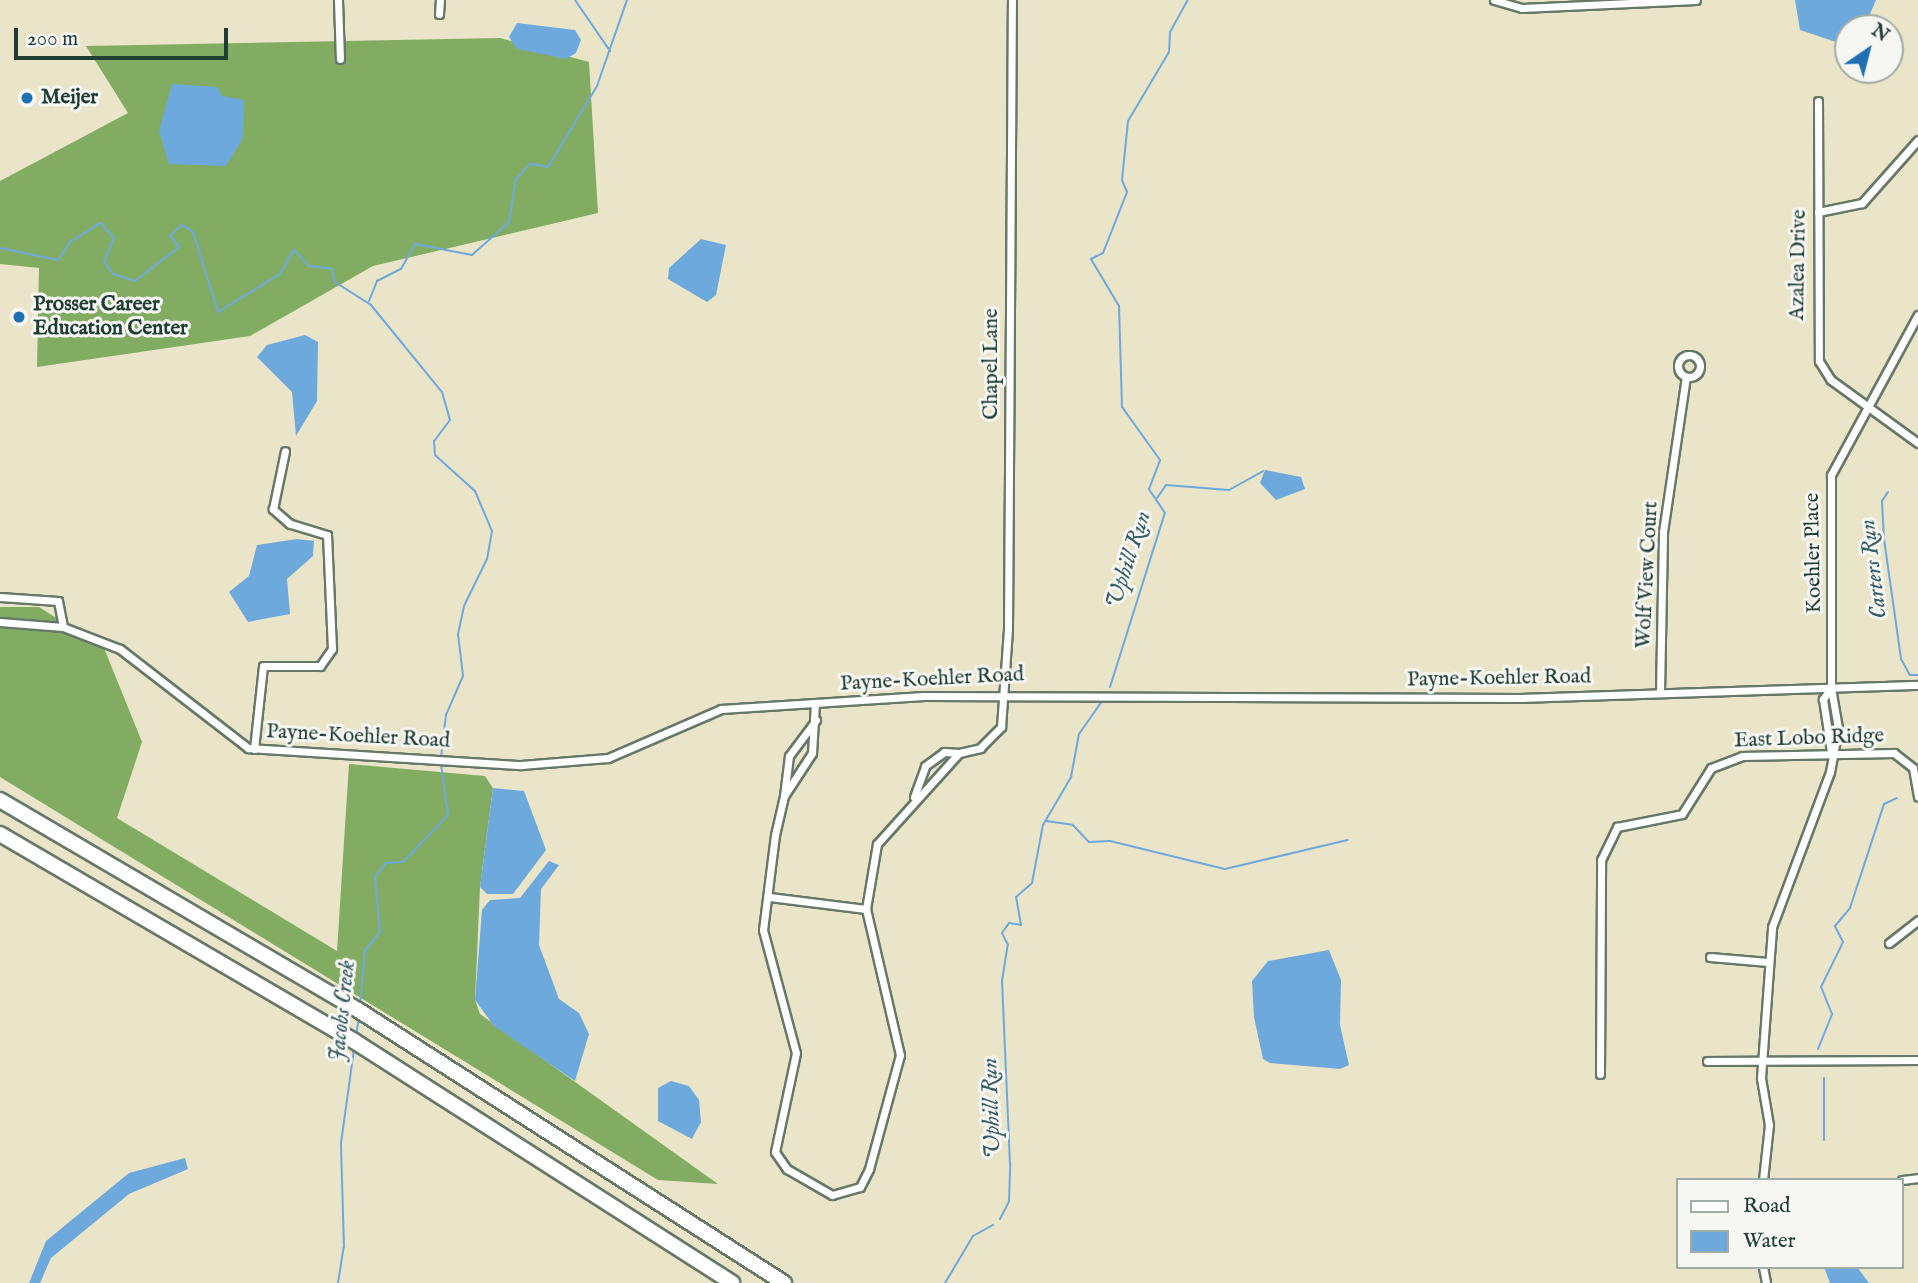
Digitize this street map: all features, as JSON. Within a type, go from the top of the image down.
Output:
[{"type":"highway","points":[[0,800],[382,1025],[784,1283]]},
{"type":"highway","points":[[0,834],[378,1056],[732,1283]]},
{"type":"street","points":[[338,0],[340,59]]},
{"type":"street","points":[[439,14],[440,0]]},
{"type":"street","name":"Chapel Lane","points":[[959,753],[980,748],[1001,727],[1004,692],[1013,0]]},
{"type":"street","points":[[1494,0],[1522,8],[1696,0]]},
{"type":"street","name":"Azalea Drive","points":[[1818,101],[1819,361],[1831,380],[1918,443]]},
{"type":"street","points":[[1818,212],[1862,203],[1918,140]]},
{"type":"street","name":"Koehler Place","points":[[1831,688],[1829,486],[1918,315]]},
{"type":"street","name":"Wolf View Court","points":[[1660,692],[1663,532],[1686,377]]},
{"type":"street","points":[[254,749],[263,666],[309,668],[326,662],[332,649],[327,535],[290,524],[274,509],[285,451]]},
{"type":"street","points":[[0,597],[58,601],[63,627]]},
{"type":"street","name":"Payne-Koehler Road","points":[[0,621],[63,627],[134,656],[230,738],[254,749],[450,760],[580,764],[621,754],[709,711],[1004,692],[1213,701],[1918,685]]},
{"type":"street","points":[[1763,1178],[1769,1125],[1762,1062],[1768,962],[1776,907],[1828,780],[1838,699],[1831,688],[1823,699],[1831,752]]},
{"type":"street","points":[[784,796],[812,753],[815,703]]},
{"type":"street","points":[[816,720],[789,756],[763,930],[796,1053],[775,1152],[787,1169],[832,1195],[860,1187],[869,1169],[901,1055],[866,909],[877,844],[914,797],[959,753]]},
{"type":"street","points":[[914,797],[925,766],[944,752],[959,753]]},
{"type":"street","name":"East Lobo Ridge","points":[[1600,1074],[1601,860],[1607,838],[1618,827],[1682,814],[1711,768],[1728,757],[1831,752],[1900,755],[1913,768],[1918,797]]},
{"type":"street","points":[[769,897],[866,909]]},
{"type":"street","points":[[1889,943],[1918,920]]},
{"type":"street","points":[[1710,957],[1768,962]]},
{"type":"street","points":[[1707,1062],[1918,1060]]},
{"type":"green space","points":[[500,38],[589,62],[598,213],[373,266],[250,336],[37,367],[39,268],[0,264],[0,181],[128,113],[86,46]]},
{"type":"green space","points":[[0,607],[39,607],[104,648],[142,742],[117,818],[337,951],[349,764],[485,776],[493,788],[480,887],[475,1000],[480,1014],[718,1184],[658,1180],[0,777]]},
{"type":"water","points":[[1795,0],[1876,0],[1870,14],[1834,14],[1834,41],[1800,30]]},
{"type":"water","points":[[517,23],[575,30],[581,40],[576,53],[566,59],[517,49],[509,37]]},
{"type":"water","points":[[172,84],[217,87],[222,96],[244,100],[243,138],[226,166],[169,164],[159,131]]},
{"type":"water","points":[[701,239],[726,245],[716,295],[707,302],[668,279],[669,268]]},
{"type":"water","points":[[305,335],[318,342],[317,401],[296,436],[292,392],[257,357],[267,345]]},
{"type":"water","points":[[1265,470],[1301,477],[1305,489],[1276,500],[1260,483]]},
{"type":"water","points":[[297,539],[314,541],[313,556],[287,579],[290,614],[248,622],[229,592],[249,576],[257,545]]},
{"type":"water","points":[[493,788],[524,791],[546,850],[513,894],[487,894],[480,887]]},
{"type":"water","points":[[549,861],[559,865],[541,889],[539,945],[559,999],[579,1013],[589,1034],[575,1081],[494,1026],[475,1000],[482,910],[490,900],[520,898]]},
{"type":"water","points":[[1329,950],[1341,980],[1340,1025],[1349,1065],[1340,1069],[1270,1063],[1263,1059],[1254,1017],[1252,981],[1268,961]]},
{"type":"water","points":[[671,1081],[689,1086],[699,1100],[701,1122],[692,1139],[658,1121],[658,1088]]},
{"type":"water","points":[[185,1158],[188,1169],[129,1194],[51,1258],[40,1283],[29,1283],[46,1241],[129,1173]]},
{"type":"water","points":[[1825,1269],[1858,1269],[1869,1283],[1830,1283]]},
{"type":"waterway","points":[[575,0],[610,51]]},
{"type":"waterway","name":"Jacobs Creek","points":[[369,301],[377,281],[401,269],[415,244],[472,255],[509,222],[516,179],[530,164],[548,167],[597,86],[627,0]]},
{"type":"waterway","name":"Uphill Run","points":[[1110,687],[1165,513],[1149,489],[1160,460],[1122,407],[1119,306],[1091,259],[1103,253],[1127,192],[1122,180],[1128,121],[1169,52],[1170,32],[1188,0]]},
{"type":"waterway","points":[[0,248],[58,260],[70,242],[101,223],[114,238],[104,262],[113,274],[135,281],[179,247],[170,236],[182,225],[193,232],[218,312],[280,274],[294,250],[309,266],[332,269],[335,282],[371,305],[442,392],[450,420],[434,441],[435,455],[475,491],[492,531],[487,559],[464,606],[458,634],[463,676],[446,715],[441,758]]},
{"type":"waterway","points":[[1157,498],[1166,485],[1229,490],[1263,471]]},
{"type":"waterway","name":"Carters Run","points":[[1888,492],[1882,501],[1884,539],[1901,659],[1910,675],[1918,675]]},
{"type":"waterway","name":"Uphill Run","points":[[1000,1219],[1009,1201],[1010,1164],[1002,981],[1008,945],[1002,933],[1009,923],[1021,925],[1016,897],[1032,883],[1043,825],[1071,777],[1079,734],[1101,703]]},
{"type":"waterway","name":"Jacobs Creek","points":[[360,1005],[365,950],[380,933],[375,877],[386,863],[403,862],[448,815],[441,764]]},
{"type":"waterway","name":"Carters Run","points":[[1818,1049],[1832,1014],[1821,987],[1843,942],[1835,926],[1850,908],[1884,804],[1897,798]]},
{"type":"waterway","points":[[1046,821],[1073,825],[1089,842],[1110,841],[1225,869],[1348,840]]},
{"type":"waterway","name":"Jacobs Creek","points":[[356,1036],[359,1018]]},
{"type":"waterway","name":"Jacobs Creek","points":[[338,1283],[344,1247],[341,1143],[354,1049]]},
{"type":"waterway","name":"Carters Run","points":[[1824,1078],[1824,1140]]},
{"type":"waterway","name":"Uphill Run","points":[[945,1283],[973,1236],[993,1225]]},
{"type":"place","name":"Meijer","points":[[27,98]]},
{"type":"place","name":"Prosser Career Education Center","points":[[19,317]]}]
